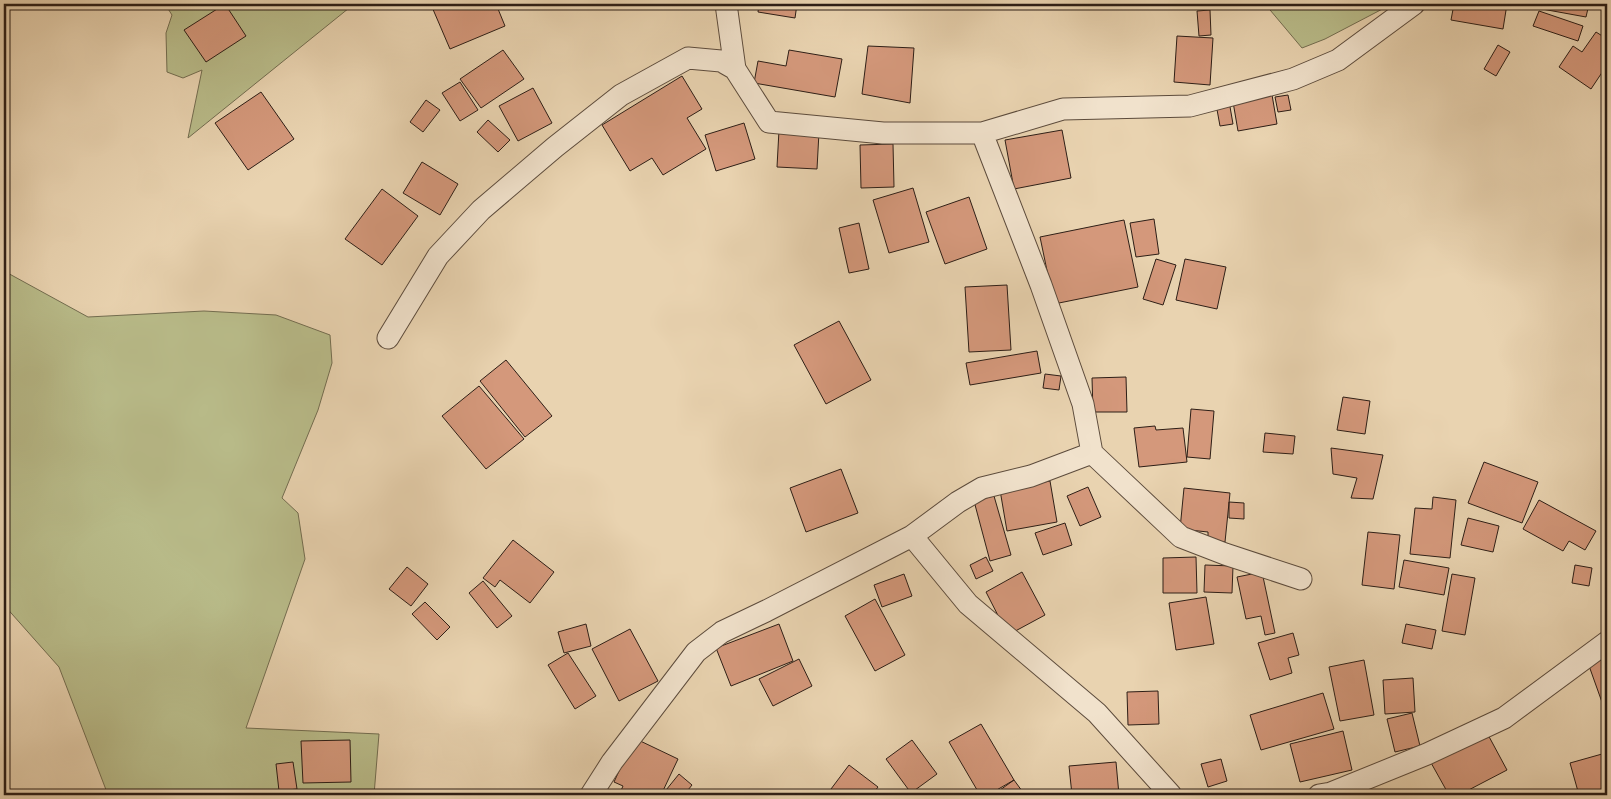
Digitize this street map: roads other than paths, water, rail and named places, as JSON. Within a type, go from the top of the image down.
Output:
[{"type":"street","points":[[726,4],[735,69],[769,122],[883,133],[982,132],[1063,109],[1190,106],[1294,79],[1338,60],[1414,4]]},
{"type":"street","points":[[388,338],[438,256],[482,210],[555,147],[621,95],[688,58],[721,61],[735,69]]},
{"type":"street","points":[[982,132],[1041,286],[1079,395],[1092,453],[1181,537],[1302,580]]},
{"type":"street","points":[[591,795],[612,762],[696,652],[722,632],[912,536],[958,502],[982,488],[1030,476],[1092,453]]},
{"type":"street","points":[[912,536],[968,604],[1097,713],[1171,795]]},
{"type":"street","points":[[1319,795],[1331,793],[1418,758],[1504,718],[1607,642]]}]
